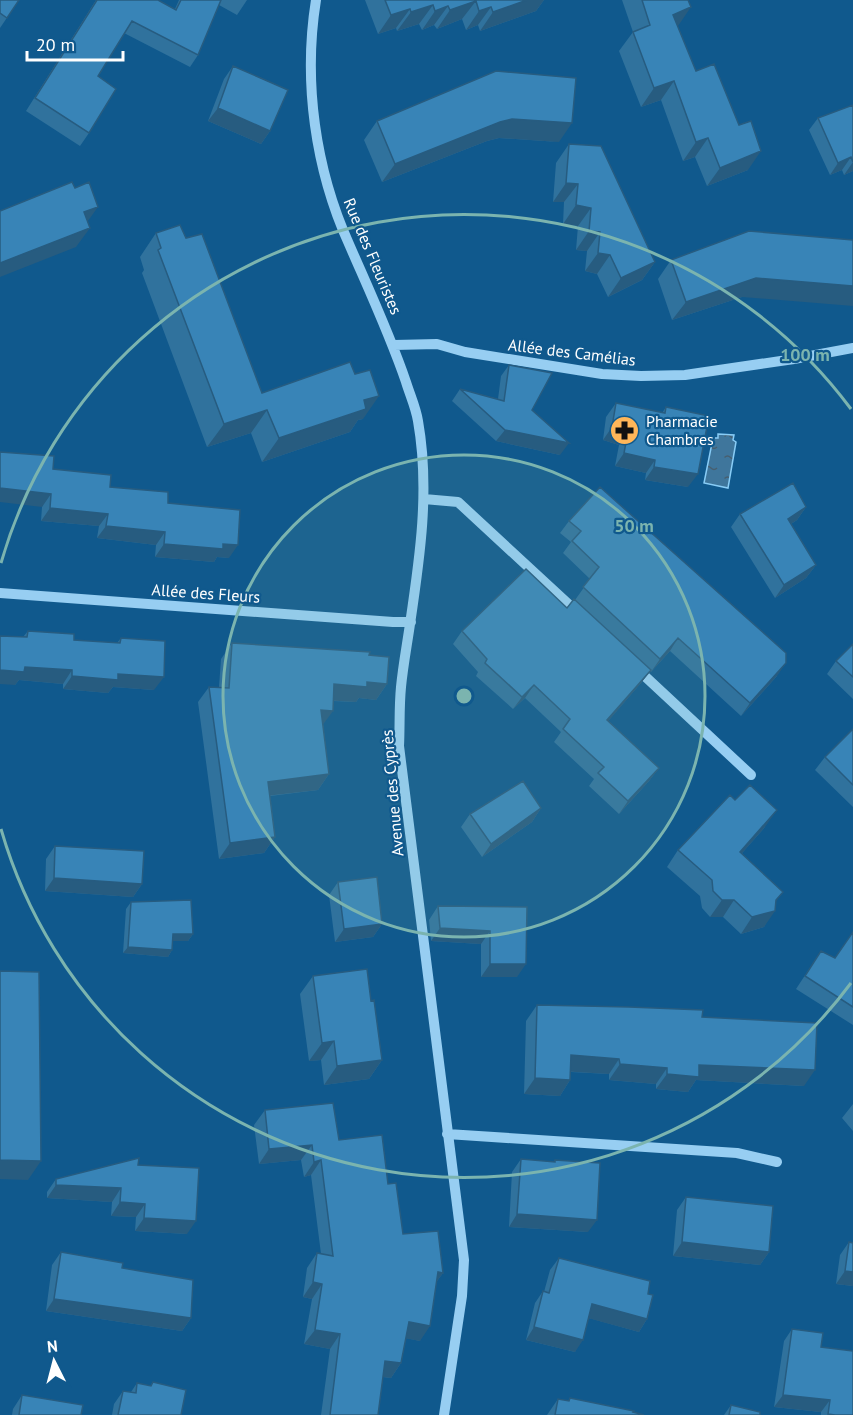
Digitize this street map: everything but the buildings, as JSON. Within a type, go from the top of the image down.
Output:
[{"type":"street","name":"Rue des Fleuristes","points":[[316,0],[311,34],[311,90],[316,138],[333,200],[348,243],[394,345]]},
{"type":"street","name":"Allée des Camélias","points":[[394,345],[437,344],[465,352],[602,374],[641,376],[685,375],[853,348]]},
{"type":"street","name":"Avenue des Cyprès","points":[[394,345],[418,418],[424,460],[424,499],[411,622],[401,687],[399,746],[464,1260],[462,1296],[444,1415]]},
{"type":"street","points":[[424,499],[458,502],[587,622]]},
{"type":"street","name":"Allée des Fleurs","points":[[0,593],[411,622]]},
{"type":"street","points":[[630,662],[751,775]]},
{"type":"street","points":[[447,1134],[737,1153],[777,1162]]},
{"type":"water","points":[[718,434],[734,435],[733,440],[736,442],[728,488],[704,483],[713,438],[718,438]]},
{"type":"place","name":"Pharmacie Chambres","points":[[625,430]]}]
